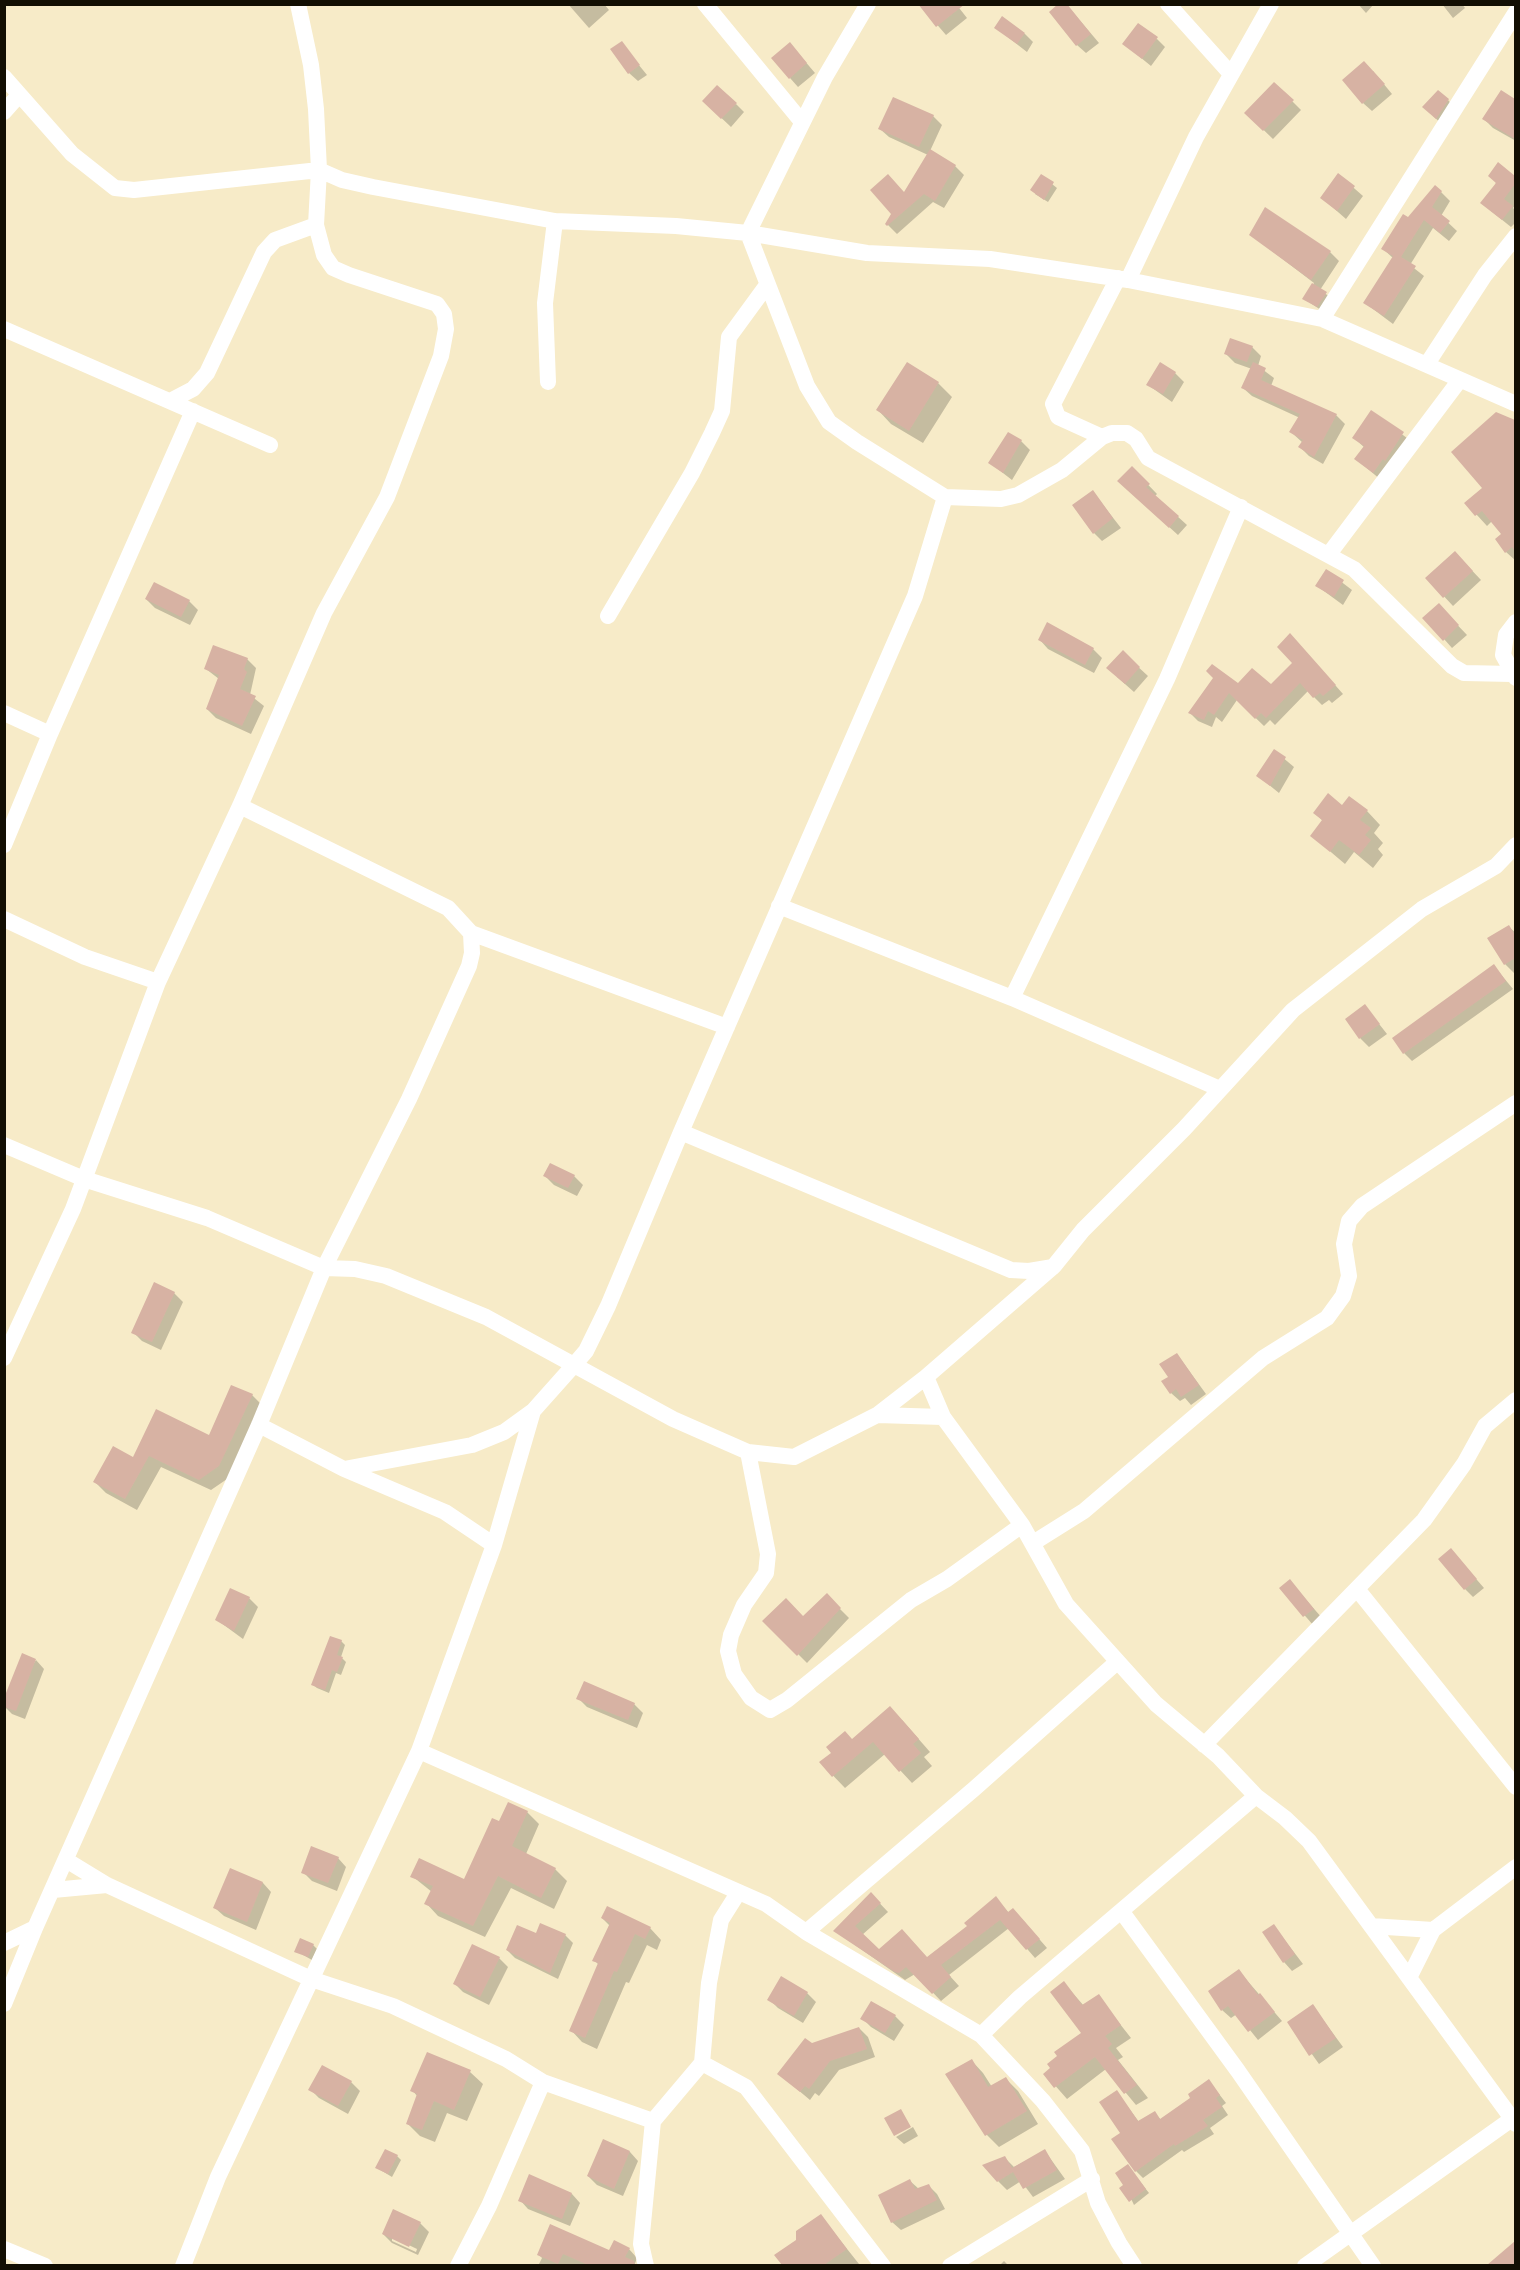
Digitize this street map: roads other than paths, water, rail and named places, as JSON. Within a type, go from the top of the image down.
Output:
[{"type":"street","points":[[4,1358],[73,1209],[158,982],[240,806],[324,613],[387,497],[441,357],[446,329],[444,314],[437,304],[333,268],[324,255],[316,225],[319,170],[311,65],[298,4]]},
{"type":"street","points":[[705,4],[802,122]]},
{"type":"street","points":[[868,4],[846,38],[748,233],[807,386],[830,422],[857,442],[945,497],[1001,499],[1018,495],[1062,470],[1102,437],[1112,433],[1127,433],[1136,439],[1148,458],[1354,569],[1452,666],[1464,673],[1514,676]]},
{"type":"street","points":[[1168,4],[1230,73]]},
{"type":"street","points":[[1102,437],[1058,417],[1053,404],[1123,279],[1230,73],[1270,4]]},
{"type":"street","points":[[1322,319],[1515,12]]},
{"type":"street","points":[[4,77],[72,154],[115,188],[134,190],[319,170],[342,180],[373,187],[555,221],[676,226],[748,233],[867,253],[990,259],[1123,279],[1322,319],[1427,364],[1458,381],[1515,404]]},
{"type":"street","points":[[4,112],[19,95]]},
{"type":"street","points":[[548,382],[545,303],[555,221]]},
{"type":"street","points":[[170,400],[193,389],[207,373],[264,252],[275,240],[316,225]]},
{"type":"street","points":[[1427,364],[1485,275],[1515,236]]},
{"type":"street","points":[[608,616],[692,473],[712,433],[722,411],[729,337],[767,285]]},
{"type":"street","points":[[4,329],[270,445]]},
{"type":"street","points":[[1329,554],[1458,381]]},
{"type":"street","points":[[4,845],[50,734],[193,411]]},
{"type":"street","points":[[344,1469],[472,1444],[504,1432],[533,1411],[586,1351],[608,1306],[681,1132],[915,596],[945,497]]},
{"type":"street","points":[[1012,998],[1167,680],[1241,507]]},
{"type":"street","points":[[1514,676],[1503,655],[1506,634],[1515,622]]},
{"type":"street","points":[[4,712],[50,734]]},
{"type":"street","points":[[240,806],[448,908],[471,933],[727,1027]]},
{"type":"street","points":[[4,1144],[84,1179],[207,1218],[324,1268],[355,1269],[386,1276],[486,1317],[673,1419],[748,1452],[794,1457],[877,1415],[926,1377],[1054,1266],[1083,1230],[1293,1010],[1422,909],[1496,866],[1515,845]]},
{"type":"street","points":[[779,906],[1012,998],[1220,1089]]},
{"type":"street","points":[[4,919],[85,957],[158,982]]},
{"type":"street","points":[[4,2004],[9,1979],[66,1860],[259,1425],[324,1268],[409,1099],[469,966],[472,953],[471,933]]},
{"type":"street","points":[[1033,1543],[1084,1511],[1263,1358],[1327,1318],[1343,1296],[1349,1276],[1344,1244],[1349,1221],[1362,1206],[1515,1102]]},
{"type":"street","points":[[681,1132],[1011,1270],[1029,1271],[1054,1266]]},
{"type":"street","points":[[1011,1270],[1017,1299]]},
{"type":"street","points":[[926,1377],[943,1417],[1022,1525],[1066,1604],[1156,1704],[1204,1745],[1256,1796],[1285,1818],[1309,1841],[1514,2119],[1305,2265]]},
{"type":"street","points":[[1204,1745],[1425,1520],[1464,1464],[1485,1425],[1515,1400]]},
{"type":"street","points":[[183,2265],[218,2177],[419,1751],[494,1545],[533,1411]]},
{"type":"street","points":[[877,1415],[943,1417]]},
{"type":"street","points":[[259,1425],[344,1469],[445,1512],[494,1545]]},
{"type":"street","points":[[748,1452],[768,1554],[766,1573],[744,1605],[731,1635],[728,1652],[734,1674],[751,1698],[770,1710],[787,1700],[911,1600],[948,1579],[1022,1525]]},
{"type":"street","points":[[1357,1589],[1515,1787]]},
{"type":"street","points":[[806,1932],[974,1789],[1117,1662]]},
{"type":"street","points":[[419,1751],[766,1904],[806,1932],[981,2036],[1043,2101],[1082,2151],[1098,2203],[1119,2243],[1134,2265]]},
{"type":"street","points":[[981,2036],[1020,1997],[1256,1796]]},
{"type":"street","points":[[66,1860],[107,1885],[311,1979],[393,2006],[466,2039],[543,2082],[653,2121]]},
{"type":"street","points":[[1408,1978],[1433,1930],[1515,1867]]},
{"type":"street","points":[[52,1890],[107,1885]]},
{"type":"street","points":[[646,2265],[641,2244],[653,2121],[702,2063],[709,1983],[721,1920],[738,1893]]},
{"type":"street","points":[[1122,1912],[1238,2071],[1373,2265]]},
{"type":"street","points":[[1371,1926],[1433,1930]]},
{"type":"street","points":[[4,1943],[35,1928]]},
{"type":"street","points":[[702,2063],[746,2087],[883,2265]]},
{"type":"street","points":[[458,2265],[489,2206],[543,2082]]},
{"type":"street","points":[[950,2265],[1092,2179]]},
{"type":"street","points":[[4,2249],[45,2265]]}]
